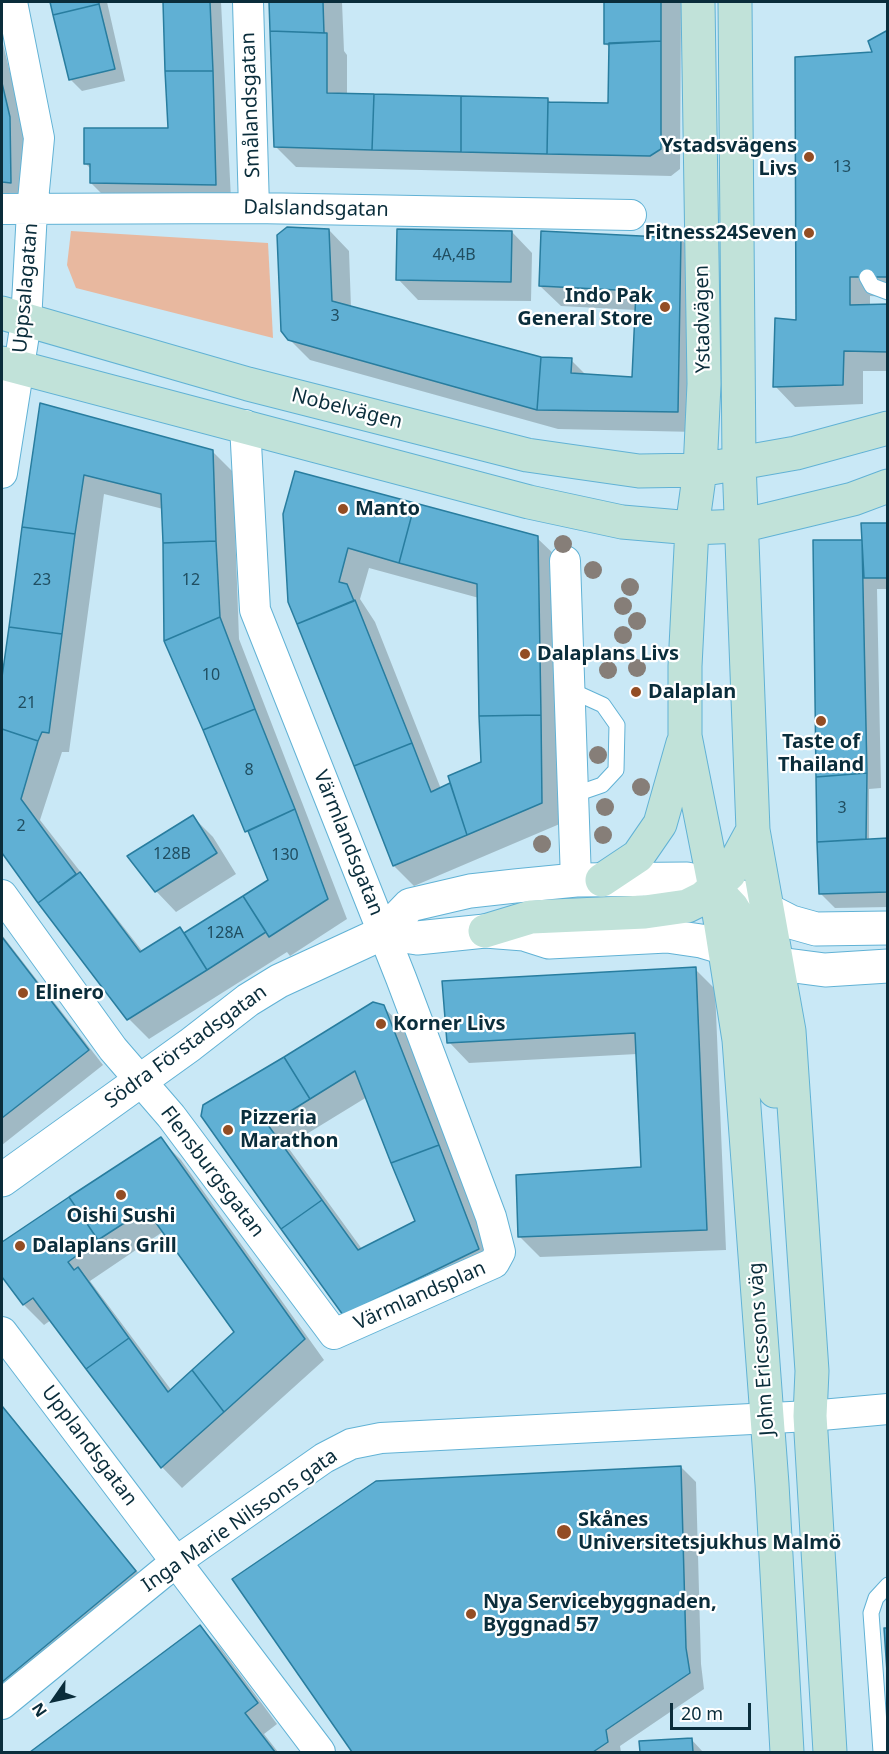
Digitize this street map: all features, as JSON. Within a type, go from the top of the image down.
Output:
[{"type":"main road","name":"Ystadvägen","points":[[692,528],[700,470],[704,384],[698,2]]},
{"type":"main road","name":"Ystadvägen","points":[[735,2],[741,526]]},
{"type":"main road","name":"Nobelvägen","points":[[14,317],[248,384],[527,455],[639,471],[700,470],[796,453],[888,428]]},
{"type":"main road","name":"Nobelvägen","points":[[10,365],[529,501],[622,522],[692,528],[741,526],[772,521],[853,499],[888,486]]},
{"type":"main road","points":[[741,526],[753,830],[768,912],[767,961]]},
{"type":"main road","points":[[692,528],[685,736],[724,946]]},
{"type":"main road","points":[[589,880],[638,856],[660,824],[685,736]]},
{"type":"main road","points":[[485,931],[531,917],[645,912],[687,906],[715,888],[743,853],[753,830]]},
{"type":"main road","points":[[715,888],[732,907],[767,961],[789,1031],[795,1149],[812,1371],[810,1416],[831,1752]]},
{"type":"main road","name":"John Ericssons väg","points":[[724,946],[739,1040],[767,1416],[787,1752]]},
{"type":"street","name":"Uppsalagatan","points":[[2,473],[14,317],[32,211],[39,138],[12,2]]},
{"type":"street","name":"Smålandsgatan","points":[[248,2],[254,208]]},
{"type":"street","name":"Dalslandsgatan","points":[[2,209],[32,211],[254,208],[632,214]]},
{"type":"street","name":"Värmlandsgatan","points":[[245,425],[255,610],[383,933],[491,1217],[500,1252]]},
{"type":"street","points":[[565,561],[573,795],[589,880]]},
{"type":"street","name":"Södra Förstadsgatan","points":[[2,1180],[248,1000],[279,981],[383,933],[410,905],[470,891],[589,880],[687,879],[744,898],[791,922],[816,928],[888,928]]},
{"type":"street","name":"Flensburgsgatan","points":[[2,895],[113,1048],[171,1116],[334,1334]]},
{"type":"street","points":[[383,933],[417,938],[485,931],[524,934],[549,942],[667,936],[724,946],[767,961],[825,970],[888,966]]},
{"type":"street","name":"Värmlandsplan","points":[[334,1334],[494,1263],[500,1252]]},
{"type":"street","name":"Upplandsgatan","points":[[2,1332],[320,1752]]},
{"type":"street","name":"Inga Marie Nilssons gata","points":[[2,1704],[177,1561],[324,1458],[351,1444],[381,1438],[767,1416],[810,1416],[888,1409]]},
{"type":"lane","points":[[867,277],[872,286],[888,292]]},
{"type":"lane","points":[[570,690],[603,705],[617,725],[616,770],[602,785],[573,795]]},
{"type":"lane","points":[[880,1752],[870,1613],[876,1598],[888,1585]]},
{"type":"shaded area","points":[[71,231],[268,243],[273,338],[76,288],[67,265]]},
{"type":"building","points":[[50,2],[99,2],[99,4],[53,15]]},
{"type":"building","points":[[163,2],[210,2],[213,71],[165,71]]},
{"type":"building","points":[[269,2],[323,2],[324,33],[270,31]]},
{"type":"building","points":[[604,2],[661,2],[661,41],[604,44]]},
{"type":"building","points":[[99,4],[115,69],[69,80],[53,15]]},
{"type":"building","points":[[888,30],[888,277],[850,277],[850,305],[888,304],[888,352],[844,351],[843,385],[773,387],[775,318],[796,320],[795,57],[872,52],[868,41]]},
{"type":"building","points":[[270,31],[327,33],[327,93],[374,94],[372,150],[274,147]]},
{"type":"building","points":[[661,41],[661,149],[650,156],[547,154],[548,102],[608,103],[609,43]]},
{"type":"building","points":[[165,71],[213,71],[216,185],[90,183],[90,164],[84,164],[84,128],[168,128]]},
{"type":"building","points":[[2,83],[10,117],[11,183],[2,182]]},
{"type":"building","points":[[374,94],[461,96],[461,152],[372,150]]},
{"type":"building","points":[[461,96],[548,98],[547,154],[461,152]]},
{"type":"building","points":[[287,227],[329,229],[332,301],[541,357],[537,410],[288,340],[281,331],[277,235]]},
{"type":"building","points":[[397,229],[512,231],[511,282],[396,280]]},
{"type":"building","points":[[541,231],[681,238],[678,412],[537,410],[541,357],[572,358],[571,373],[632,377],[636,291],[539,286]]},
{"type":"building","points":[[40,403],[213,450],[216,541],[163,543],[161,494],[84,475],[75,534],[22,527]]},
{"type":"building","points":[[295,471],[415,503],[399,563],[348,548],[339,582],[347,584],[354,601],[297,624],[288,602],[283,514]]},
{"type":"building","points":[[415,503],[538,536],[541,715],[479,716],[477,584],[399,563]]},
{"type":"building","points":[[861,523],[888,523],[888,578],[864,578]]},
{"type":"building","points":[[22,527],[75,534],[62,634],[9,627]]},
{"type":"building","points":[[813,540],[862,540],[867,773],[816,777]]},
{"type":"building","points":[[216,541],[220,617],[164,641],[163,543]]},
{"type":"building","points":[[355,600],[412,743],[354,766],[297,624]]},
{"type":"building","points":[[220,617],[255,709],[203,730],[164,641]]},
{"type":"building","points":[[9,627],[62,634],[49,733],[42,732],[38,741],[2,729],[2,677]]},
{"type":"building","points":[[255,709],[295,809],[245,832],[203,730]]},
{"type":"building","points":[[541,715],[542,803],[467,835],[448,776],[481,762],[479,716]]},
{"type":"building","points":[[2,729],[38,741],[21,799],[76,874],[38,903],[2,853]]},
{"type":"building","points":[[412,743],[431,792],[450,783],[467,835],[393,866],[354,766]]},
{"type":"building","points":[[867,773],[866,839],[817,842],[816,777]]},
{"type":"building","points":[[295,809],[328,899],[269,937],[243,896],[268,880],[248,831]]},
{"type":"building","points":[[193,815],[217,853],[155,892],[127,856]]},
{"type":"building","points":[[888,838],[888,892],[819,894],[817,842]]},
{"type":"building","points":[[80,872],[140,952],[180,927],[207,970],[127,1020],[38,903]]},
{"type":"building","points":[[243,896],[266,932],[207,970],[184,933]]},
{"type":"building","name":"Elinero","points":[[2,937],[89,1050],[2,1118]]},
{"type":"building","points":[[696,967],[707,1230],[518,1237],[516,1175],[641,1167],[635,1033],[447,1043],[442,981]]},
{"type":"building","points":[[373,1002],[384,1005],[439,1145],[391,1163],[355,1071],[310,1099],[284,1057]]},
{"type":"building","points":[[284,1057],[310,1099],[268,1125],[322,1200],[281,1229],[201,1116],[203,1105]]},
{"type":"building","points":[[161,1137],[305,1339],[224,1412],[192,1370],[234,1332],[146,1209],[98,1240],[69,1197]]},
{"type":"building","points":[[439,1145],[479,1249],[343,1315],[281,1229],[322,1200],[358,1250],[415,1221],[391,1163]]},
{"type":"building","points":[[69,1197],[98,1240],[68,1262],[74,1270],[78,1267],[129,1338],[86,1369],[33,1298],[23,1305],[2,1277],[2,1242]]},
{"type":"building","points":[[129,1338],[168,1392],[192,1370],[224,1412],[161,1468],[86,1369]]},
{"type":"building","points":[[2,1406],[136,1571],[2,1682]]},
{"type":"building","name":"Nya Servicebyggnaden, Byggnad 57","points":[[681,1466],[686,1648],[690,1673],[606,1730],[608,1742],[593,1752],[352,1752],[232,1579],[376,1481]]},
{"type":"building","points":[[200,1625],[258,1703],[245,1713],[275,1752],[30,1752]]},
{"type":"building","points":[[884,1628],[888,1628],[888,1672],[887,1672]]},
{"type":"building","points":[[692,1738],[693,1752],[640,1752],[639,1741]]},
{"type":"place","name":"Ystadsvägens Livs","points":[[809,157]]},
{"type":"place","name":"Fitness24Seven","points":[[809,233]]},
{"type":"place","name":"Indo Pak General Store","points":[[665,307]]},
{"type":"place","name":"Manto","points":[[343,509]]},
{"type":"place","name":"Dalaplans Livs","points":[[525,654]]},
{"type":"place","name":"Dalaplan","points":[[636,692]]},
{"type":"place","name":"Taste of Thailand","points":[[821,721]]},
{"type":"place","name":"Elinero","points":[[23,993]]},
{"type":"place","name":"Korner Livs","points":[[381,1024]]},
{"type":"place","name":"Pizzeria Marathon","points":[[228,1130]]},
{"type":"place","name":"Oishi Sushi","points":[[121,1195]]},
{"type":"place","name":"Dalaplans Grill","points":[[20,1246]]},
{"type":"place","name":"Skånes Universitetsjukhus Malmö","points":[[564,1532]]},
{"type":"place","name":"Nya Servicebyggnaden, Byggnad 57","points":[[471,1614]]}]
